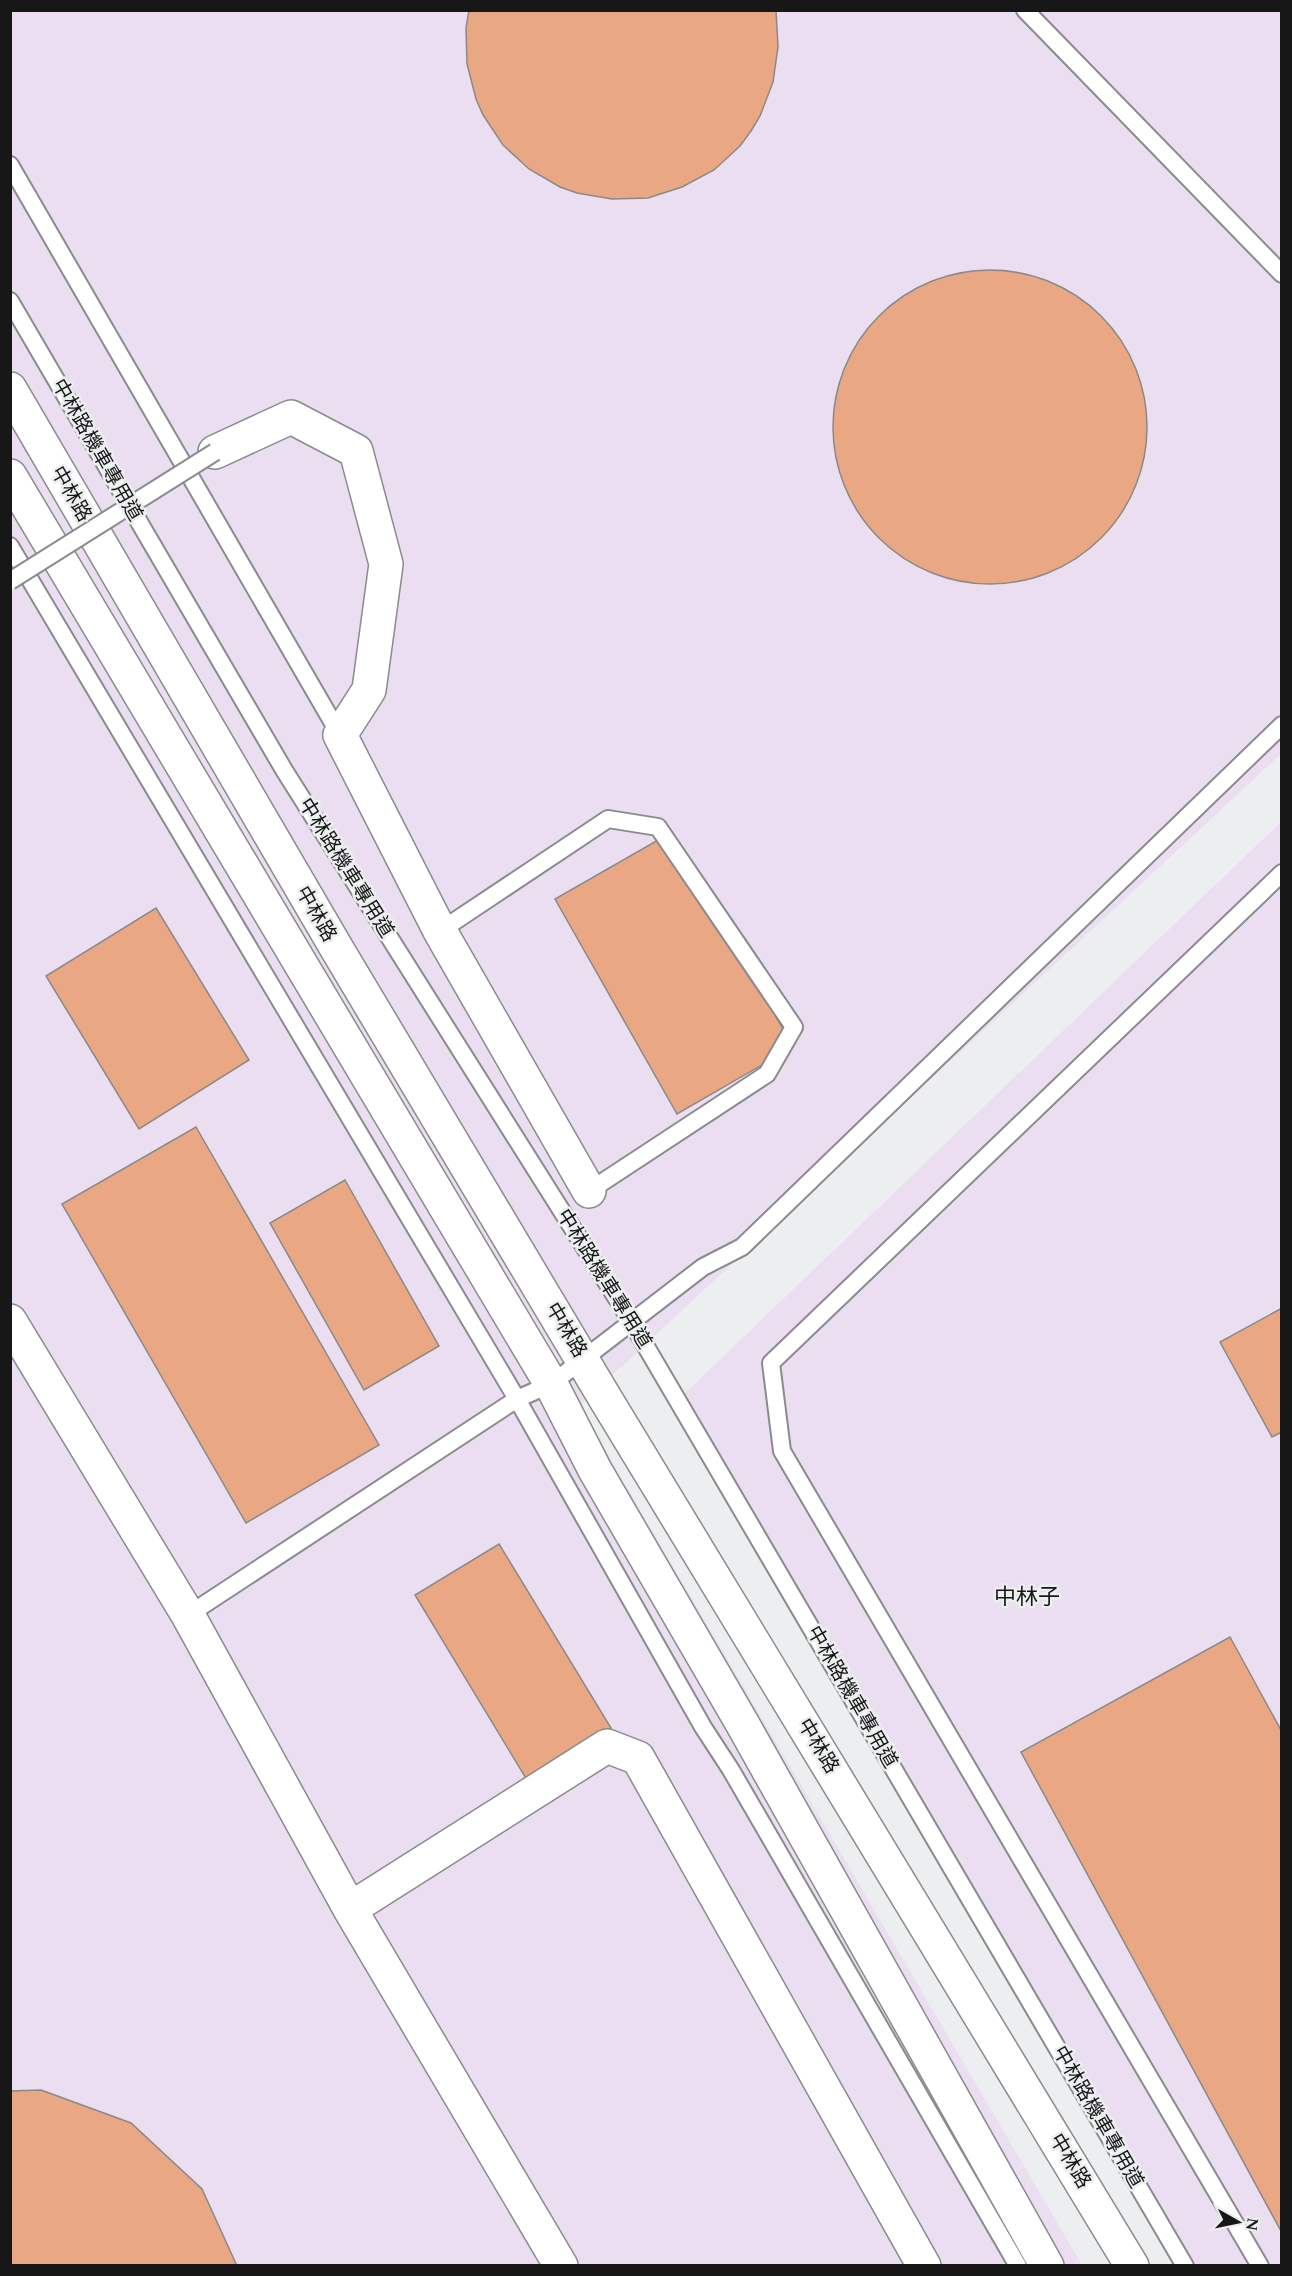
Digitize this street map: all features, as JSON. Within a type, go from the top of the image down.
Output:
[{"type":"street","name":"中林路","points":[[10,389],[337,949],[1132,2265]]},
{"type":"street","points":[[215,452],[291,417],[356,451],[386,564],[369,690],[340,735],[440,932],[590,1191]]},
{"type":"street","points":[[10,476],[551,1384],[595,1470],[742,1723],[1047,2265]]},
{"type":"street","points":[[10,1321],[188,1616],[350,1910],[561,2265]]},
{"type":"street","points":[[350,1910],[607,1746],[639,1758],[924,2265]]},
{"type":"lane","points":[[1025,10],[1281,274]]},
{"type":"lane","points":[[10,165],[340,735]]},
{"type":"lane","name":"中林路機車專用道","points":[[10,301],[284,770],[631,1321],[1185,2265]]},
{"type":"lane","points":[[10,581],[215,452]]},
{"type":"lane","points":[[10,546],[518,1399],[703,1727],[731,1770],[1018,2265]]},
{"type":"lane","points":[[188,1616],[518,1399],[551,1384],[703,1267],[741,1247],[1281,725]]},
{"type":"lane","points":[[440,932],[608,819],[658,827],[794,1027],[767,1074],[590,1191]]},
{"type":"lane","points":[[1260,2265],[782,1451],[771,1363],[1281,873]]},
{"type":"shaded area","points":[[11,11],[1281,11],[1281,754],[579,1406],[1082,2265],[11,2266]]},
{"type":"shaded area","points":[[1281,822],[1281,2265],[1186,2265],[683,1395]]},
{"type":"building","points":[[469,10],[776,10],[778,47],[773,82],[760,116],[751,131],[740,146],[714,170],[682,187],[648,198],[612,199],[577,193],[560,187],[529,169],[503,145],[483,115],[476,99],[467,64],[466,28]]},
{"type":"building","points":[[990,270],[1021,273],[1050,282],[1077,297],[1101,316],[1120,340],[1135,367],[1144,396],[1147,427],[1144,458],[1135,487],[1120,514],[1101,538],[1077,557],[1050,572],[1021,581],[990,584],[959,581],[930,572],[903,557],[879,538],[860,514],[845,487],[836,458],[833,427],[836,396],[845,367],[860,340],[879,316],[903,297],[930,282],[959,273]]},
{"type":"building","points":[[672,832],[793,1047],[677,1114],[555,899]]},
{"type":"building","points":[[156,908],[249,1060],[139,1129],[46,976]]},
{"type":"building","points":[[196,1127],[379,1445],[246,1523],[62,1204]]},
{"type":"building","points":[[345,1180],[439,1346],[364,1390],[270,1223]]},
{"type":"building","points":[[1282,1308],[1282,1432],[1272,1437],[1220,1342]]},
{"type":"building","points":[[499,1544],[611,1728],[527,1780],[415,1595]]},
{"type":"building","points":[[1230,1637],[1282,1732],[1282,2233],[1021,1752]]},
{"type":"building","points":[[41,2090],[131,2123],[202,2189],[237,2266],[10,2266],[10,2091]]},
{"type":"district","name":"中林子","points":[[1027,1597]]}]
